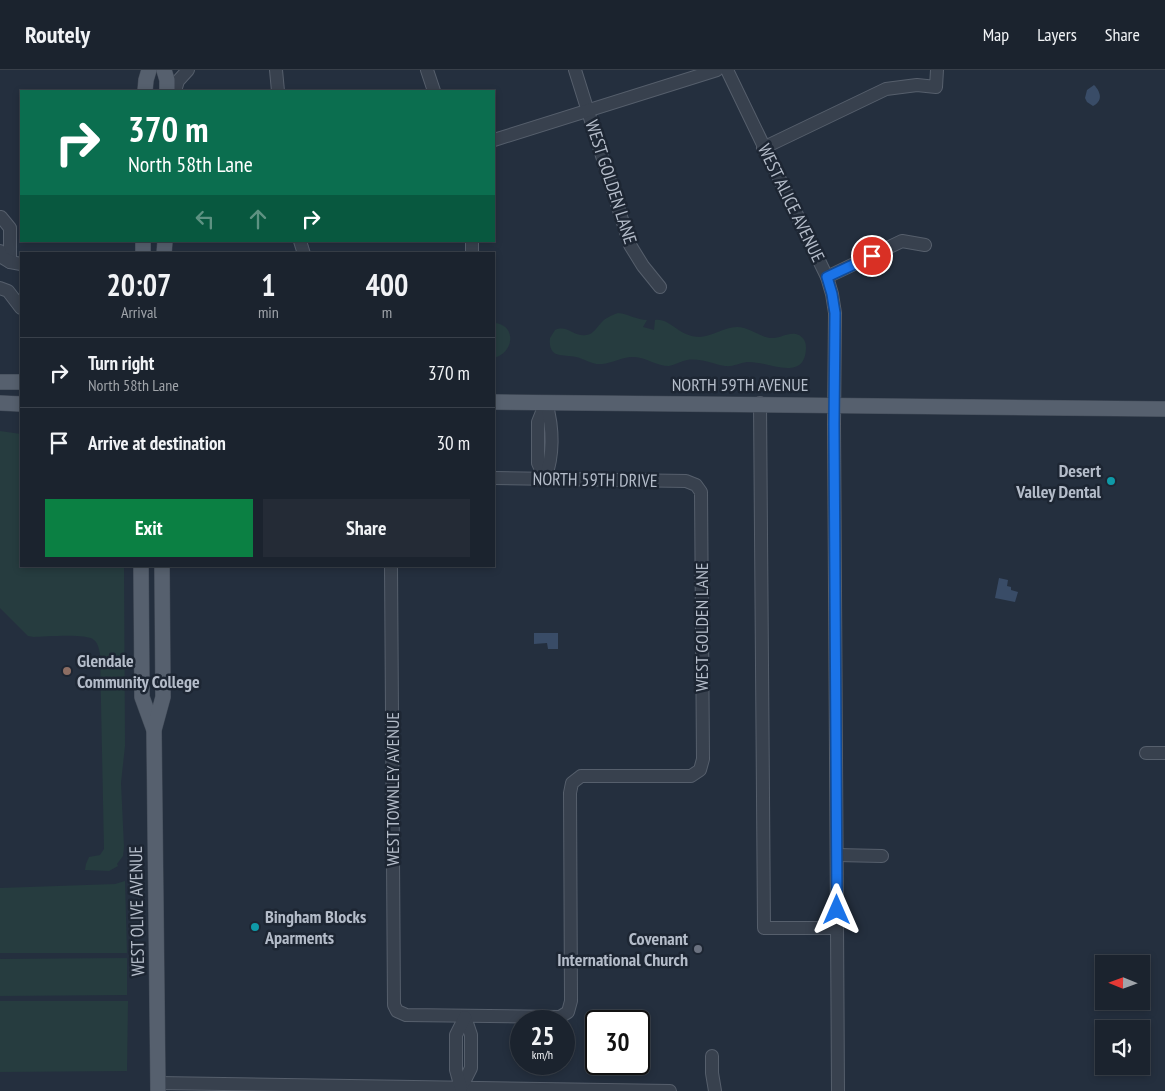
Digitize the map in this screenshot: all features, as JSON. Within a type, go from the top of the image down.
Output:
[{"type":"main road","points":[[146,90],[149,70]]},
{"type":"main road","points":[[164,70],[167,90]]},
{"type":"main road","points":[[0,382],[20,382]]},
{"type":"main road","name":"NORTH 59TH AVENUE","points":[[495,402],[760,403],[1165,409]]},
{"type":"main road","points":[[0,404],[20,404]]},
{"type":"main road","name":"WEST OLIVE AVENUE","points":[[141,567],[142,697],[154,730]]},
{"type":"main road","name":"WEST OLIVE AVENUE","points":[[158,1087],[154,730],[163,697],[162,567]]},
{"type":"street","points":[[175,90],[178,81],[188,70]]},
{"type":"street","points":[[276,70],[278,90]]},
{"type":"street","points":[[427,70],[434,90]]},
{"type":"street","name":"WEST GOLDEN LANE","points":[[575,70],[630,246],[660,287]]},
{"type":"street","points":[[495,140],[717,70]]},
{"type":"street","name":"WEST ALICE AVENUE","points":[[727,70],[763,148],[827,277],[835,313],[838,1091]]},
{"type":"street","points":[[763,148],[886,89],[917,86],[936,87],[936,70]]},
{"type":"street","points":[[0,232],[2,216],[10,228],[16,263]]},
{"type":"street","points":[[827,277],[902,241],[925,245]]},
{"type":"street","points":[[0,250],[0,256],[16,263]]},
{"type":"street","points":[[0,288],[8,290],[20,307]]},
{"type":"street","points":[[545,479],[538,464],[538,419],[546,402]]},
{"type":"street","points":[[760,403],[764,928],[837,928]]},
{"type":"street","name":"NORTH 59TH DRIVE","points":[[495,478],[686,481],[696,485]]},
{"type":"street","name":"WEST GOLDEN LANE","points":[[465,1017],[551,1018],[560,1017],[568,1012],[571,1001],[570,793],[572,783],[581,776],[691,776],[700,770],[703,759],[702,508],[701,492],[696,485]]},
{"type":"street","name":"WEST TOWNLEY AVENUE","points":[[391,567],[394,1004],[397,1011],[406,1015],[465,1017]]},
{"type":"street","points":[[1146,753],[1165,753]]},
{"type":"street","points":[[837,855],[882,856]]},
{"type":"street","points":[[461,1088],[456,1070],[456,1035],[465,1017]]},
{"type":"street","points":[[712,1056],[715,1091]]},
{"type":"street","points":[[158,1087],[670,1091]]},
{"type":"green space","points":[[618,313],[647,320],[643,327],[654,330],[655,320],[661,320],[686,334],[700,337],[737,327],[742,327],[768,338],[795,334],[801,336],[805,342],[804,359],[799,365],[792,368],[755,362],[725,366],[702,360],[685,361],[669,366],[635,357],[598,364],[576,357],[557,354],[551,349],[550,338],[555,330],[567,329],[582,335],[589,334],[604,320]]},
{"type":"green space","points":[[495,323],[507,328],[509,333],[509,345],[501,355],[495,358]]},
{"type":"green space","points":[[0,431],[20,434],[20,567],[124,567],[125,746],[121,783],[124,847],[123,856],[117,864],[118,866],[109,871],[85,870],[89,857],[100,855],[104,849],[100,654],[97,644],[90,638],[83,637],[28,636],[0,608]]},
{"type":"green space","points":[[125,881],[127,953],[0,953],[0,888],[115,884]]},
{"type":"green space","points":[[127,958],[127,995],[0,996],[0,959]]},
{"type":"green space","points":[[0,1001],[128,1001],[127,1071],[0,1072]]},
{"type":"water","points":[[1094,85],[1100,99],[1093,106],[1085,98],[1087,90]]},
{"type":"water","points":[[999,578],[1008,580],[1007,586],[1011,587],[1011,590],[1018,592],[1015,602],[995,598]]},
{"type":"water","points":[[534,633],[558,633],[558,649],[548,649],[547,643],[534,644]]},
{"type":"place","name":"Desert Valley Dental","points":[[1111,481]]},
{"type":"place","name":"Glendale Community College","points":[[67,671]]},
{"type":"place","name":"Bingham Blocks Aparments","points":[[255,927]]},
{"type":"place","name":"Covenant International Church","points":[[698,949]]},
{"type":"route","points":[[837,910],[835,313],[827,277],[872,256]]}]
